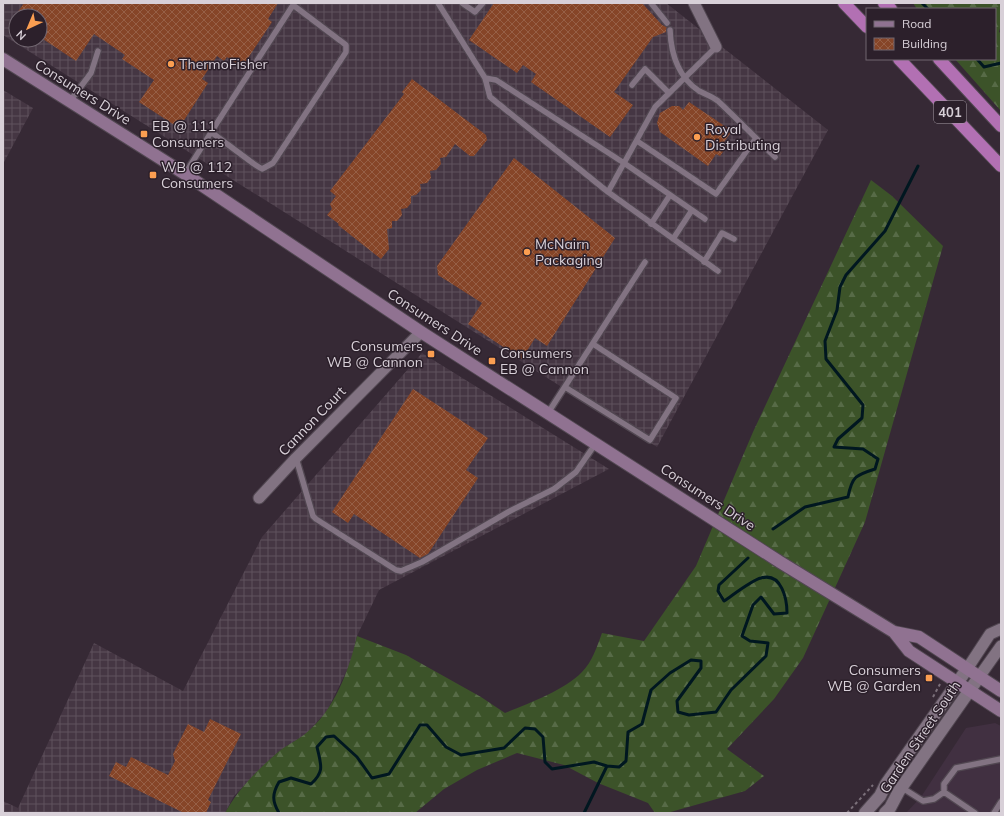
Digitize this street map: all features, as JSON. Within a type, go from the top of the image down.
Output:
[{"type":"highway","points":[[844,3],[866,26]]},
{"type":"highway","name":"401","points":[[900,60],[1001,166]]},
{"type":"highway","name":"401","points":[[940,60],[1001,126]]},
{"type":"main road","name":"Consumers Drive","points":[[3,59],[185,174],[421,332],[780,562],[894,632],[909,651],[1001,711]]},
{"type":"main road","name":"Consumers Drive","points":[[894,632],[919,637],[1001,691]]},
{"type":"street","points":[[694,3],[716,47]]},
{"type":"street","name":"Cannon Court","points":[[259,498],[296,458],[421,332]]},
{"type":"street","points":[[967,669],[990,634],[1001,629]]},
{"type":"street","points":[[980,677],[1001,646]]},
{"type":"street","name":"Garden Street South","points":[[865,813],[880,796],[886,784],[967,669]]},
{"type":"street","name":"Garden Street South","points":[[885,813],[980,677]]},
{"type":"lane","points":[[438,3],[485,78],[490,97],[608,192],[718,272]]},
{"type":"lane","points":[[462,3],[475,12],[483,3]]},
{"type":"lane","points":[[651,3],[667,23]]},
{"type":"lane","points":[[185,174],[211,132],[293,5],[346,45],[346,52],[273,163],[262,169],[211,132]]},
{"type":"lane","points":[[670,30],[671,46],[677,64],[685,78],[698,90],[716,100],[775,157]]},
{"type":"lane","points":[[608,192],[655,107],[716,47]]},
{"type":"lane","points":[[70,101],[91,72],[98,51]]},
{"type":"lane","points":[[632,84],[645,69],[669,94]]},
{"type":"lane","points":[[485,78],[496,80],[624,163],[705,219]]},
{"type":"lane","points":[[637,141],[716,194],[756,138]]},
{"type":"lane","points":[[652,224],[670,195]]},
{"type":"lane","points":[[672,239],[692,210]]},
{"type":"lane","points":[[704,262],[722,233],[734,239]]},
{"type":"lane","points":[[548,413],[645,262]]},
{"type":"lane","points":[[565,387],[650,440],[676,398],[592,344]]},
{"type":"lane","points":[[296,458],[313,516],[396,570],[401,571],[422,562],[510,511],[554,489],[576,472],[596,443]]},
{"type":"lane","points":[[944,792],[944,784],[956,768],[1001,759]]},
{"type":"lane","points":[[902,787],[923,801],[934,799],[944,792]]},
{"type":"lane","points":[[944,792],[975,813]]},
{"type":"lane","points":[[994,813],[1001,802]]},
{"type":"shaded area","points":[[3,3],[666,3],[828,130],[657,447],[24,48],[48,48],[48,8],[8,8],[8,38],[3,35]]},
{"type":"shaded area","points":[[3,90],[33,108],[3,164]]},
{"type":"shaded area","points":[[422,353],[609,469],[379,590],[357,636],[351,662],[327,711],[306,734],[277,753],[234,796],[225,813],[3,813],[3,801],[18,808],[94,643],[183,691],[262,537]]},
{"type":"shaded area","points":[[995,723],[1001,726],[1001,813],[906,813],[921,797],[966,728]]},
{"type":"green space","points":[[913,3],[1001,3],[1001,24],[999,32],[1001,33],[1001,111],[956,60],[996,60],[996,8],[916,8]]},
{"type":"green space","points":[[871,180],[892,196],[943,246],[865,522],[803,658],[774,699],[727,749],[764,776],[745,791],[667,813],[655,813],[648,803],[598,783],[564,765],[517,753],[477,770],[444,789],[415,813],[225,813],[241,789],[262,766],[280,750],[305,734],[324,714],[339,690],[345,676],[357,636],[406,655],[481,697],[505,713],[556,691],[575,679],[589,664],[602,633],[644,641],[696,566],[753,432]]},
{"type":"building","name":"ThermoFisher","points":[[24,3],[278,3],[268,19],[272,22],[242,67],[227,57],[224,61],[217,56],[202,79],[208,83],[179,128],[139,102],[154,80],[122,59],[125,55],[94,34],[76,61],[48,42],[48,8],[21,8]]},
{"type":"building","points":[[494,3],[642,3],[662,25],[667,27],[666,32],[653,37],[614,92],[633,105],[610,137],[531,82],[536,74],[523,65],[517,73],[469,40]]},
{"type":"building","points":[[412,79],[486,135],[487,140],[474,156],[470,156],[455,144],[446,157],[440,158],[441,164],[436,170],[430,171],[431,178],[427,183],[420,184],[421,190],[416,195],[411,196],[411,203],[407,208],[401,209],[402,215],[397,221],[392,221],[392,228],[387,229],[389,249],[381,259],[327,215],[332,209],[330,204],[336,196],[330,191],[404,94],[402,92]]},
{"type":"building","name":"Royal Distributing","points":[[689,102],[732,131],[724,142],[728,145],[720,156],[716,154],[708,166],[660,132],[657,123],[660,113],[672,106],[679,106],[683,110]]},
{"type":"building","name":"McNairn Packaging","points":[[514,158],[615,238],[547,346],[535,338],[522,359],[468,324],[482,303],[438,275],[437,266]]},
{"type":"building","points":[[413,389],[488,438],[466,470],[478,478],[428,554],[420,558],[354,514],[348,523],[332,512]]},
{"type":"building","points":[[210,719],[241,734],[208,800],[211,802],[206,813],[184,813],[109,776],[116,762],[126,767],[131,757],[168,775],[175,761],[173,754],[188,724],[204,732]]},
{"type":"waterway","points":[[922,3],[927,8]]},
{"type":"waterway","points":[[978,60],[984,67],[1001,63]]},
{"type":"waterway","points":[[773,529],[805,507],[848,497],[853,480],[859,475],[875,469],[878,459],[863,449],[834,447],[838,439],[862,418],[863,405],[826,359],[825,341],[837,310],[840,287],[846,275],[885,231],[918,166]]},
{"type":"waterway","points":[[279,813],[274,801],[275,790],[279,782],[291,778],[311,784],[318,775],[321,767],[317,747],[326,737],[334,736],[357,757],[372,778],[389,774],[420,725],[427,725],[446,747],[461,755],[504,748],[525,728],[535,729],[543,737],[545,762],[552,769],[594,762],[607,766],[619,767],[626,761],[628,732],[642,724],[651,690],[670,673],[691,660],[701,661],[701,668],[677,701],[678,712],[689,715],[716,712],[731,690],[766,656],[768,643],[750,641],[742,636],[753,605],[761,597],[774,614],[787,613],[786,601],[782,588],[774,579],[768,577],[757,579],[724,601],[718,591],[719,585],[748,558]]},
{"type":"waterway","points":[[584,813],[607,766]]},
{"type":"place","name":"ThermoFisher","points":[[171,64]]},
{"type":"place","name":"EB @ 111 Consumers","points":[[144,134]]},
{"type":"place","name":"Royal Distributing","points":[[697,137]]},
{"type":"place","name":"WB @ 112 Consumers","points":[[153,175]]},
{"type":"place","name":"McNairn Packaging","points":[[527,252]]},
{"type":"place","name":"Consumers WB @ Cannon","points":[[431,354]]},
{"type":"place","name":"Consumers EB @ Cannon","points":[[492,361]]},
{"type":"place","name":"Consumers WB @ Garden","points":[[929,678]]}]
